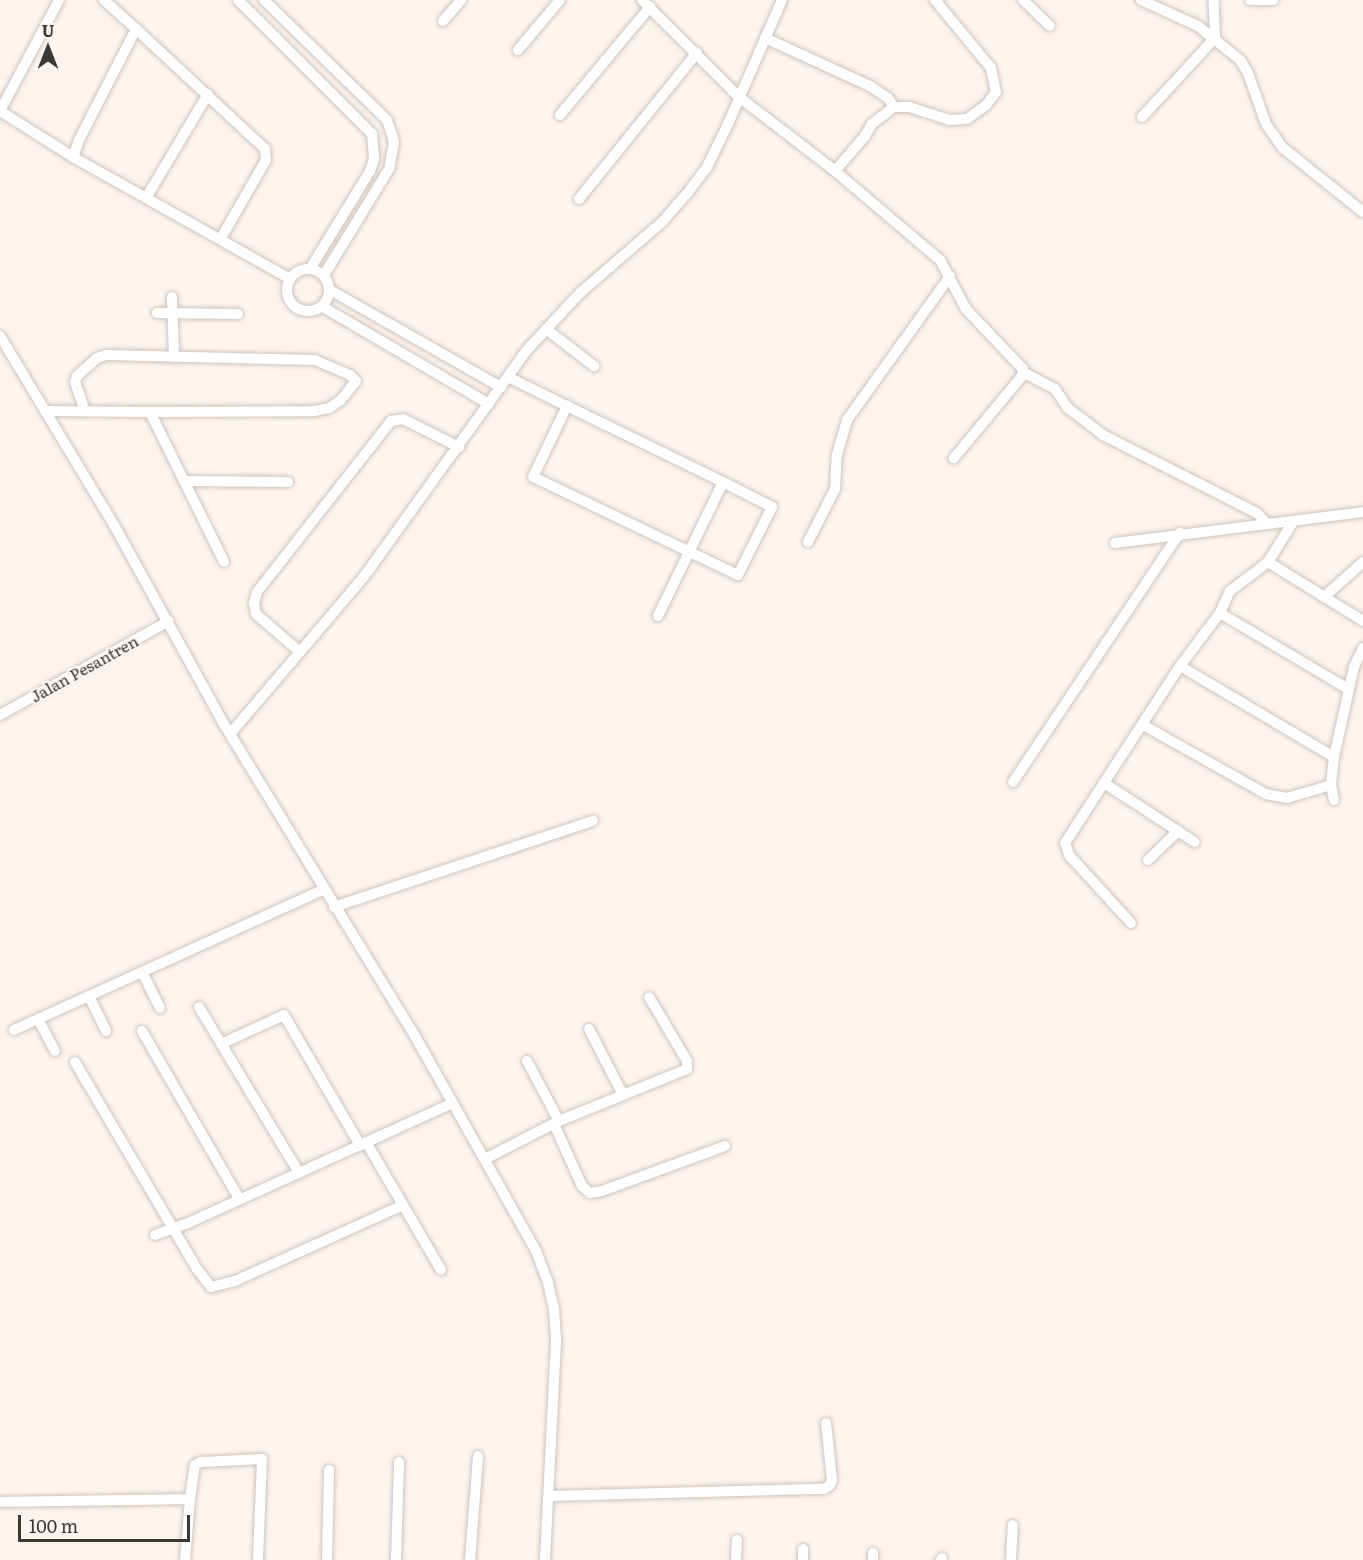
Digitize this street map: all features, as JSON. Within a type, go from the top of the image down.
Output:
[{"type":"street","points":[[59,0],[0,111],[74,157],[290,279]]},
{"type":"street","points":[[104,0],[265,149],[267,155],[220,240]]},
{"type":"street","points":[[238,0],[372,134],[374,159],[310,269]]},
{"type":"street","points":[[264,0],[387,120],[394,142],[389,168],[324,275]]},
{"type":"street","points":[[443,21],[461,0]]},
{"type":"street","points":[[518,50],[560,0]]},
{"type":"street","points":[[230,734],[363,578],[527,350],[580,293],[663,221],[686,195],[707,167],[782,0]]},
{"type":"street","points":[[835,171],[865,136],[872,124],[894,107],[909,107],[950,120],[967,119],[986,105],[996,92],[991,68],[935,0]]},
{"type":"street","points":[[1023,0],[1050,26]]},
{"type":"street","points":[[1141,0],[1189,21],[1215,38],[1245,67],[1266,124],[1283,148],[1363,212]]},
{"type":"street","points":[[1142,117],[1215,38],[1214,0]]},
{"type":"street","points":[[1250,0],[1273,0]]},
{"type":"street","points":[[560,115],[646,4],[739,97],[835,171],[940,260],[966,309],[1021,366],[1023,372],[1055,389],[1068,408],[1103,435],[1257,513],[1267,524]]},
{"type":"street","points":[[74,157],[79,140],[136,29]]},
{"type":"street","points":[[765,38],[870,86],[888,98],[894,107]]},
{"type":"street","points":[[579,199],[697,53]]},
{"type":"street","points":[[146,198],[208,94]]},
{"type":"street","points":[[350,202],[363,211]]},
{"type":"street","points":[[330,290],[323,307],[309,312],[295,307],[287,294],[290,279],[295,273],[310,269],[324,275],[330,290],[501,387]]},
{"type":"street","points":[[808,542],[835,489],[837,455],[847,420],[950,276]]},
{"type":"street","points":[[172,297],[174,357]]},
{"type":"street","points":[[323,307],[489,404]]},
{"type":"street","points":[[157,313],[238,314]]},
{"type":"street","points":[[546,329],[594,366]]},
{"type":"street","points":[[393,348],[402,331]]},
{"type":"street","points":[[0,336],[169,621],[230,734],[323,890],[411,1029],[536,1251],[549,1283],[556,1342],[545,1560]]},
{"type":"street","points":[[45,411],[150,412],[329,408],[341,400],[356,383],[350,375],[314,360],[106,356],[97,358],[84,367],[75,382],[85,411]]},
{"type":"street","points":[[954,458],[1023,372]]},
{"type":"street","points":[[508,377],[723,482],[772,507],[738,575],[533,477],[567,406]]},
{"type":"street","points":[[150,412],[224,562]]},
{"type":"street","points":[[300,652],[256,614],[254,603],[257,592],[391,421],[403,418],[459,447]]},
{"type":"street","points":[[184,482],[288,482]]},
{"type":"street","points":[[658,616],[723,482]]},
{"type":"street","points":[[1115,543],[1180,533],[1293,522],[1363,512]]},
{"type":"street","points":[[1131,923],[1070,855],[1065,843],[1180,666],[1220,613],[1230,591],[1268,562],[1293,522]]},
{"type":"street","points":[[1013,782],[1180,533]]},
{"type":"street","points":[[1268,562],[1363,621]]},
{"type":"street","points":[[1324,597],[1363,562]]},
{"type":"street","points":[[1220,613],[1348,689]]},
{"type":"street","name":"Jalan Pesantren","points":[[0,715],[169,621]]},
{"type":"street","points":[[1334,800],[1331,785],[1334,757],[1348,689],[1354,667],[1363,648]]},
{"type":"street","points":[[1180,666],[1334,757]]},
{"type":"street","points":[[1143,725],[1266,794],[1287,798],[1331,785]]},
{"type":"street","points":[[1104,783],[1195,842]]},
{"type":"street","points":[[334,907],[593,821]]},
{"type":"street","points":[[1148,860],[1178,831]]},
{"type":"street","points":[[14,1030],[323,890]]},
{"type":"street","points":[[142,972],[160,1008]]},
{"type":"street","points":[[89,996],[106,1031]]},
{"type":"street","points":[[485,1159],[556,1122],[687,1068],[687,1061],[649,997]]},
{"type":"street","points":[[199,1007],[299,1173]]},
{"type":"street","points":[[221,1044],[284,1015],[441,1270]]},
{"type":"street","points":[[38,1019],[55,1051]]},
{"type":"street","points":[[589,1029],[623,1095]]},
{"type":"street","points":[[142,1031],[240,1200]]},
{"type":"street","points":[[527,1061],[582,1185],[590,1193],[602,1191],[725,1146]]},
{"type":"street","points":[[75,1062],[207,1285],[219,1287],[403,1205]]},
{"type":"street","points":[[155,1235],[173,1230],[453,1103]]},
{"type":"street","points":[[550,1496],[824,1489],[830,1485],[832,1480],[826,1423]]},
{"type":"street","points":[[470,1560],[478,1456]]},
{"type":"street","points":[[185,1560],[195,1465],[201,1462],[262,1459],[258,1560]]},
{"type":"street","points":[[396,1560],[399,1462]]},
{"type":"street","points":[[327,1560],[329,1470]]},
{"type":"street","points":[[0,1502],[190,1499]]},
{"type":"street","points":[[1011,1560],[1013,1525]]},
{"type":"street","points":[[736,1560],[737,1540]]}]
